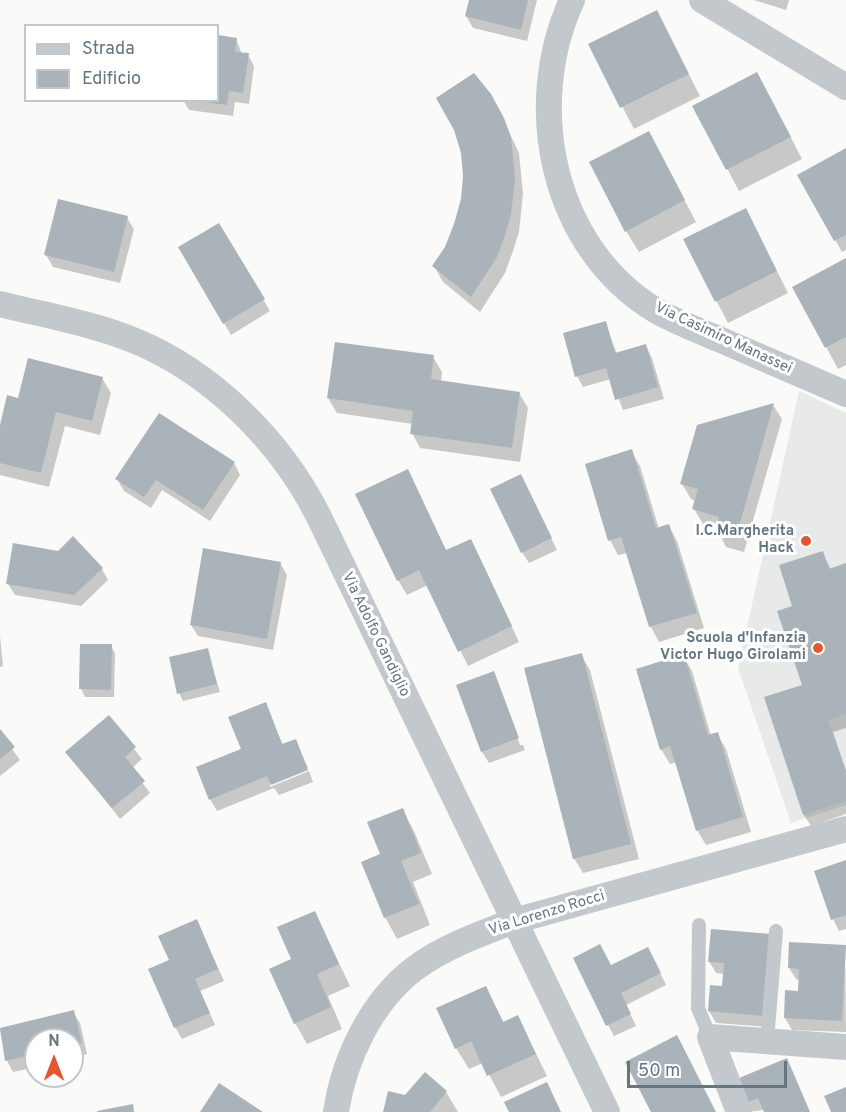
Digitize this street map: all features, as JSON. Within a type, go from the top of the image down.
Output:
[{"type":"street","name":"Via Casimiro Manassei","points":[[572,0],[555,55],[549,96],[549,137],[552,161],[564,195],[599,261],[621,284],[662,313],[846,394]]},
{"type":"street","points":[[702,0],[846,87]]},
{"type":"street","name":"Via Adolfo Gandiglio","points":[[0,304],[111,333],[148,347],[202,380],[225,398],[281,456],[306,491],[607,1112]]},
{"type":"street","name":"Via Lorenzo Rocci","points":[[336,1112],[346,1067],[368,1024],[390,991],[424,962],[470,939],[514,921],[846,829]]},
{"type":"street","points":[[739,1112],[710,1037],[846,1047]]},
{"type":"lane","points":[[699,925],[698,1008],[710,1037]]},
{"type":"lane","points":[[767,1041],[776,931]]},
{"type":"shaded area","name":"I.C.Margherita Hack","points":[[799,391],[846,413],[846,805],[791,823],[738,668]]},
{"type":"building","points":[[469,0],[528,0],[521,30],[465,16]]},
{"type":"building","points":[[657,10],[689,74],[620,108],[588,44]]},
{"type":"building","points":[[219,35],[237,38],[235,52],[249,53],[243,93],[229,91],[227,105],[205,102],[219,102]]},
{"type":"building","points":[[757,72],[791,137],[726,170],[692,106]]},
{"type":"building","points":[[474,73],[491,94],[504,118],[511,137],[515,178],[511,215],[497,257],[471,297],[432,266],[445,247],[454,224],[461,199],[463,176],[461,153],[454,130],[436,98]]},
{"type":"building","points":[[649,131],[685,200],[625,232],[589,162]]},
{"type":"building","points":[[846,148],[846,235],[834,241],[797,175]]},
{"type":"building","points":[[58,199],[128,216],[114,272],[44,255]]},
{"type":"building","points":[[746,208],[777,271],[715,302],[683,239]]},
{"type":"building","points":[[219,223],[265,299],[223,324],[178,247]]},
{"type":"building","points":[[846,258],[846,337],[825,348],[792,287]]},
{"type":"building","points":[[606,321],[615,353],[646,344],[658,387],[615,400],[606,368],[575,377],[563,333]]},
{"type":"building","points":[[335,342],[434,355],[431,379],[520,392],[512,448],[410,434],[413,411],[327,398]]},
{"type":"building","points":[[28,358],[103,377],[92,421],[56,412],[41,473],[0,463],[0,425],[7,395],[18,398]]},
{"type":"building","points":[[774,403],[736,537],[715,532],[719,517],[692,509],[698,489],[680,484],[697,425]]},
{"type":"building","points":[[159,413],[235,462],[203,510],[156,480],[144,497],[115,479]]},
{"type":"building","points":[[632,449],[656,528],[669,524],[697,613],[649,627],[621,537],[608,541],[585,464]]},
{"type":"building","points":[[408,469],[446,550],[471,539],[512,626],[458,652],[419,570],[397,581],[355,494]]},
{"type":"building","points":[[521,474],[552,538],[521,553],[490,489]]},
{"type":"building","points":[[73,536],[103,568],[74,595],[6,584],[13,543],[58,551]]},
{"type":"building","points":[[203,548],[281,562],[267,639],[190,625]]},
{"type":"building","name":"Scuola d'Infanzia Victor Hugo Girolami","points":[[823,551],[829,569],[846,563],[846,714],[828,720],[846,774],[846,801],[803,815],[764,697],[802,685],[777,611],[792,606],[779,565]]},
{"type":"building","points":[[80,644],[112,644],[111,690],[79,689]]},
{"type":"building","points":[[208,648],[217,684],[177,694],[169,657]]},
{"type":"building","points":[[582,653],[631,844],[573,859],[524,668]]},
{"type":"building","points":[[684,654],[708,735],[718,732],[743,817],[696,831],[670,746],[660,750],[636,669]]},
{"type":"building","points":[[494,671],[519,738],[481,752],[456,685]]},
{"type":"building","points":[[266,702],[282,744],[296,739],[308,770],[271,785],[267,776],[209,800],[196,767],[241,749],[228,717]]},
{"type":"building","points":[[109,715],[136,747],[125,757],[145,781],[112,808],[65,752]]},
{"type":"building","points":[[0,729],[15,747],[0,759]]},
{"type":"building","points":[[403,808],[421,853],[401,861],[419,904],[384,918],[361,862],[380,854],[367,822]]},
{"type":"building","points":[[846,860],[846,915],[831,920],[814,871]]},
{"type":"building","points":[[315,911],[339,964],[317,974],[331,1007],[294,1024],[269,969],[291,959],[277,927]]},
{"type":"building","points":[[197,919],[218,969],[195,979],[210,1013],[174,1028],[148,969],[169,960],[158,936]]},
{"type":"building","points":[[711,929],[771,934],[763,1016],[708,1011],[710,985],[722,986],[724,963],[708,962]]},
{"type":"building","points":[[789,942],[846,945],[842,1021],[784,1018],[785,990],[798,991],[799,969],[788,968]]},
{"type":"building","points":[[600,944],[611,965],[648,947],[661,973],[621,993],[631,1014],[606,1026],[573,958]]},
{"type":"building","points":[[486,986],[503,1022],[518,1015],[536,1054],[487,1076],[471,1041],[455,1049],[436,1008]]},
{"type":"building","points":[[74,1010],[78,1028],[24,1028],[24,1057],[5,1061],[0,1028]]},
{"type":"building","points":[[677,1035],[716,1112],[651,1112],[625,1062]]},
{"type":"building","points":[[787,1058],[810,1112],[764,1112],[758,1098],[742,1105],[732,1081]]},
{"type":"building","points":[[425,1072],[447,1091],[430,1112],[383,1112],[388,1091],[405,1095]]},
{"type":"building","points":[[547,1082],[561,1112],[509,1112],[504,1102]]},
{"type":"building","points":[[219,1083],[263,1112],[200,1112]]},
{"type":"building","points":[[846,1087],[846,1112],[831,1112],[824,1096]]},
{"type":"building","points":[[133,1104],[134,1112],[97,1111]]},
{"type":"place","name":"I.C.Margherita Hack","points":[[806,541]]},
{"type":"place","name":"Scuola d'Infanzia Victor Hugo Girolami","points":[[818,648]]}]
